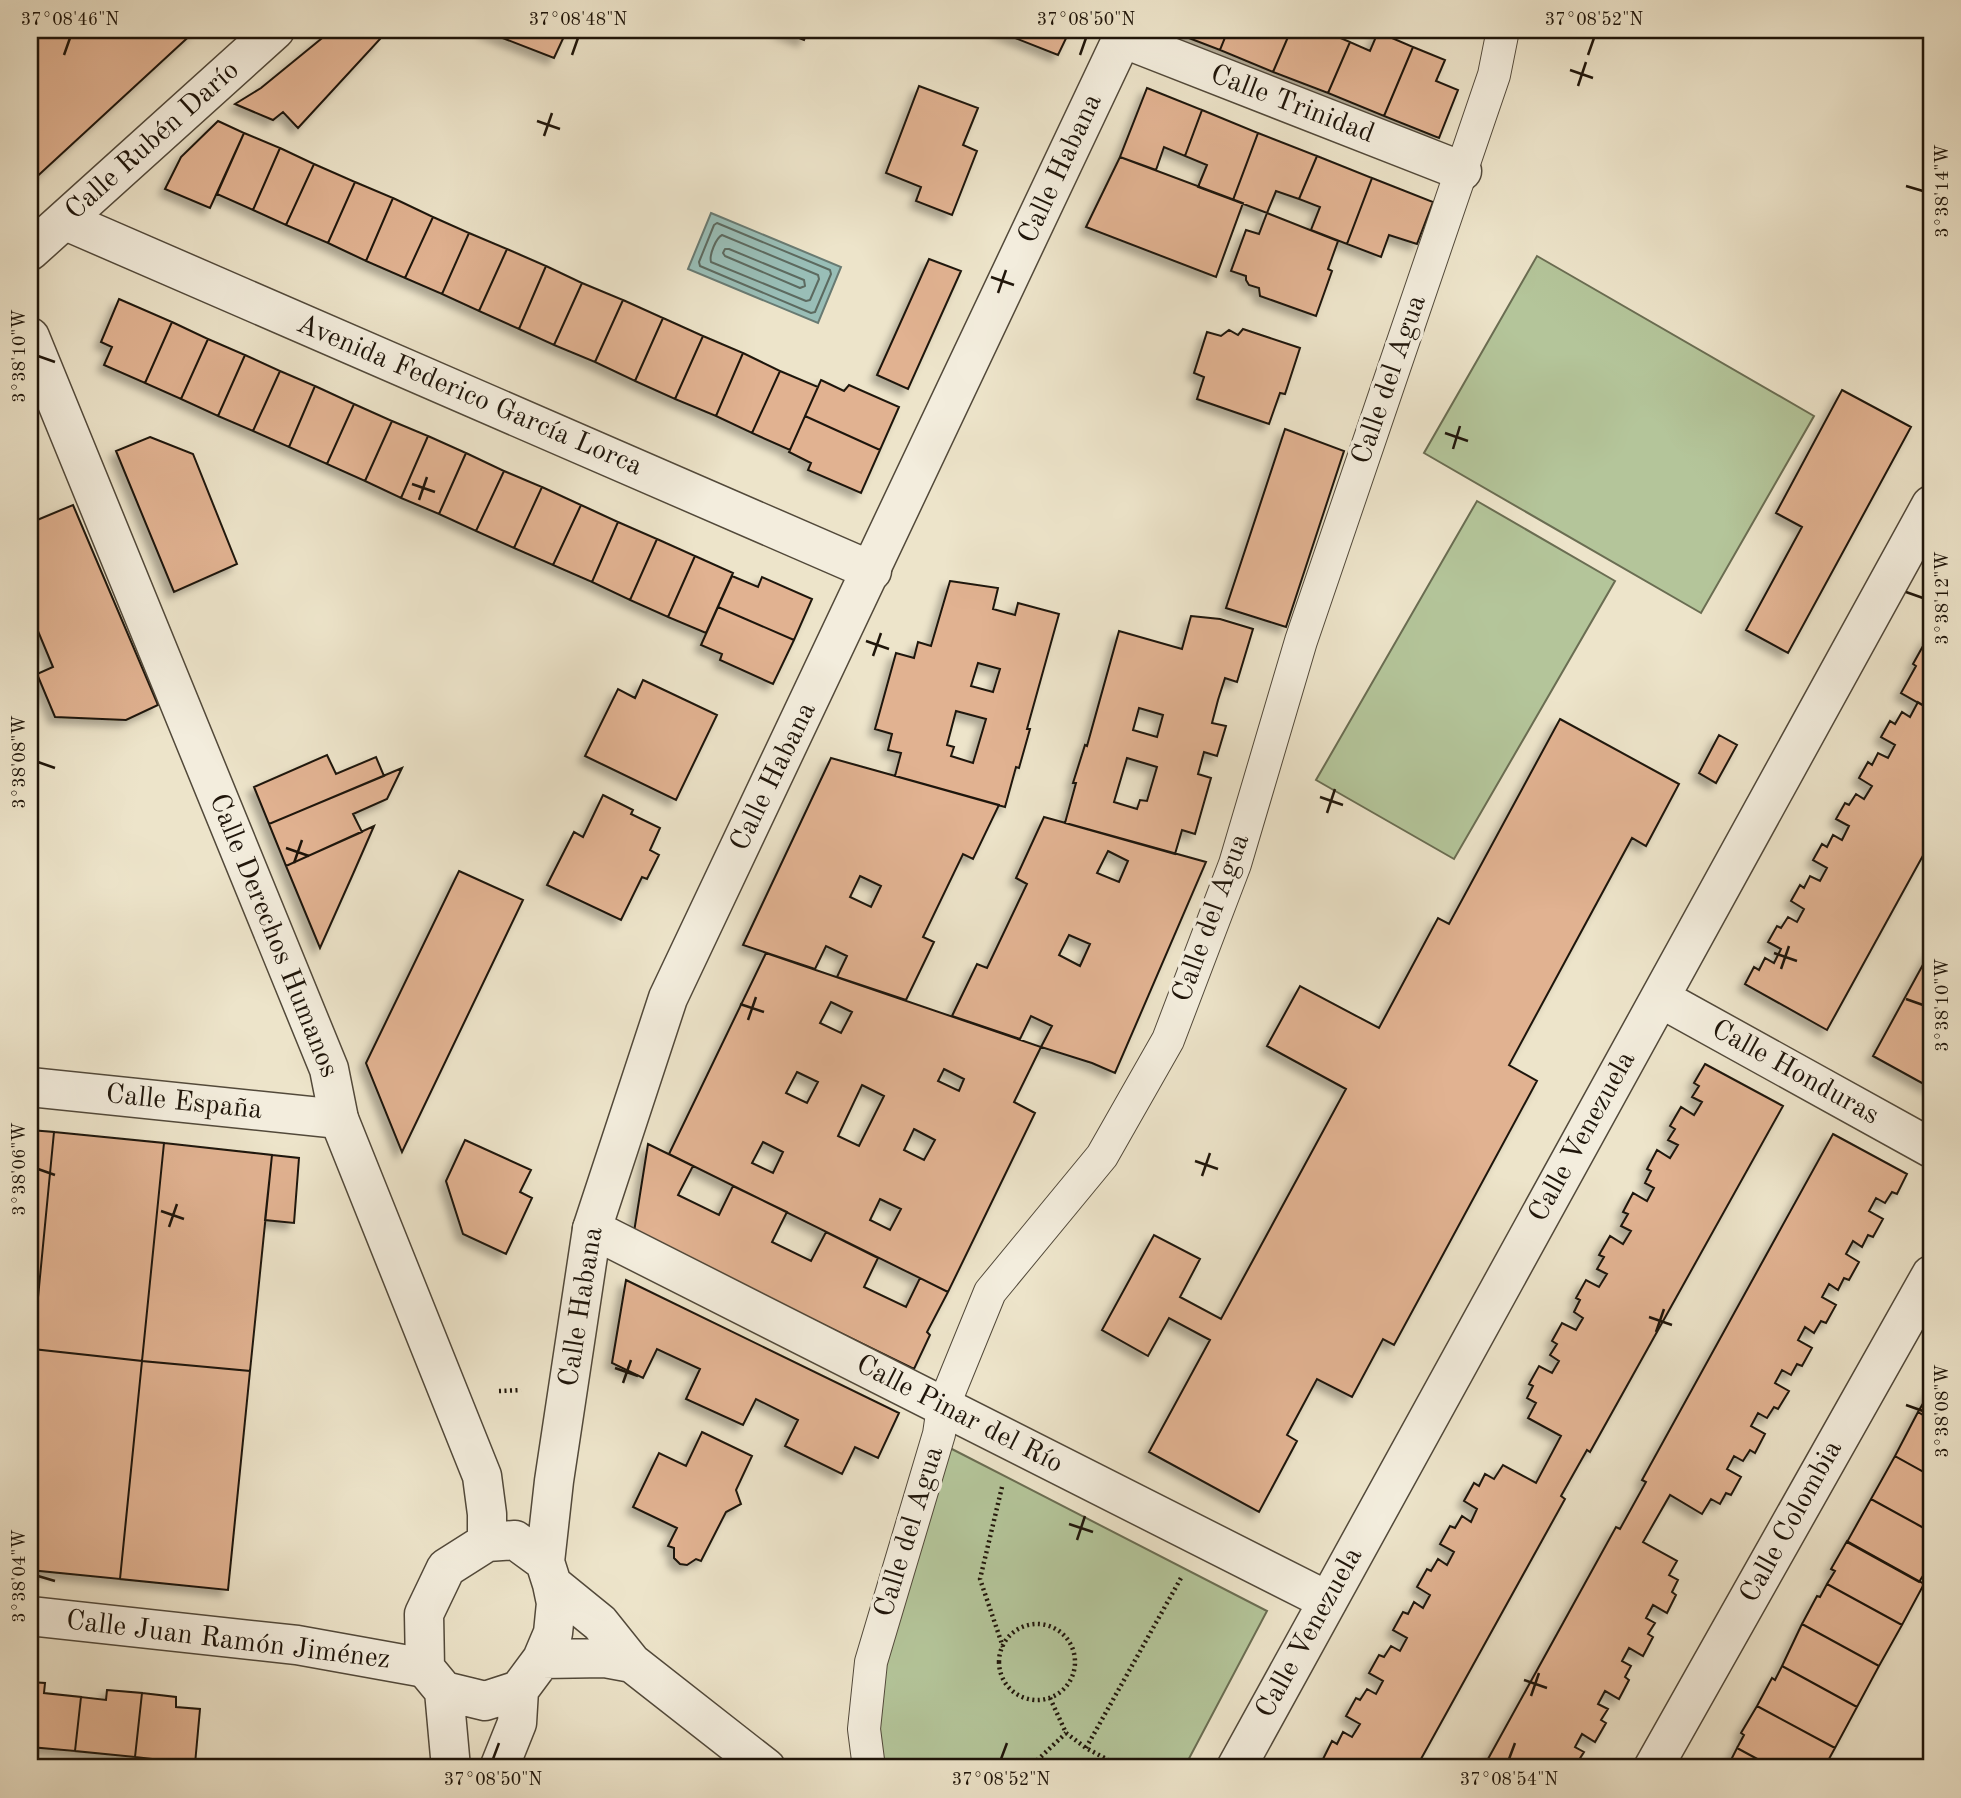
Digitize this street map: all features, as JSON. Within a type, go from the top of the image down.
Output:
[{"type":"street","name":"Calle Rubén Darío","points":[[30,251],[275,30]]},
{"type":"street","name":"Calle del Agua","points":[[869,1768],[864,1729],[871,1662],[939,1434],[943,1407],[990,1292],[1102,1156],[1168,1040],[1235,864],[1301,640],[1494,75],[1503,30]]},
{"type":"street","name":"Calle Trinidad","points":[[1124,34],[1462,171]]},
{"type":"street","name":"Calle Habana","points":[[549,1573],[554,1481],[592,1229],[668,998],[1124,34]]},
{"type":"street","name":"Avenida Federico García Lorca","points":[[66,221],[872,571]]},
{"type":"street","name":"Calle Derechos Humanos","points":[[30,337],[329,1069],[339,1119],[482,1476],[487,1514],[486,1542]]},
{"type":"street","name":"Calle Venezuela","points":[[1236,1768],[1931,505]]},
{"type":"street","name":"Calle Honduras","points":[[1660,998],[1931,1148]]},
{"type":"street","name":"Calle España","points":[[30,1087],[339,1119]]},
{"type":"street","name":"Calle Pinar del Río","points":[[592,1229],[1328,1601]]},
{"type":"street","name":"Calle Colombia","points":[[1653,1768],[1931,1275]]},
{"type":"street","points":[[451,1768],[424,1614],[446,1568],[486,1542],[515,1539],[600,1623],[632,1663],[766,1768]]},
{"type":"street","points":[[499,1768],[517,1723],[519,1690],[542,1659],[553,1633],[556,1604],[549,1573]]},
{"type":"street","name":"Calle Juan Ramón Jiménez","points":[[30,1616],[297,1644],[434,1679]]},
{"type":"street","points":[[542,1659],[605,1658],[632,1663]]},
{"type":"street","points":[[434,1679],[485,1700],[519,1690]]},
{"type":"path","points":[[489,1387],[496,1391],[519,1391],[570,1376]]},
{"type":"path","points":[[1003,1647],[980,1579],[1005,1477]]},
{"type":"path","points":[[1086,1748],[1185,1571]]},
{"type":"path","points":[[1044,1624],[1056,1628],[1072,1647],[1074,1671],[1061,1692],[1050,1698],[1038,1700],[1014,1692],[1001,1672],[1003,1647],[1009,1636],[1019,1628],[1044,1624]]},
{"type":"path","points":[[1050,1698],[1066,1733],[1086,1748],[1123,1768]]},
{"type":"path","points":[[1029,1768],[1066,1733]]},
{"type":"green space","points":[[1537,256],[1814,416],[1701,613],[1424,453]]},
{"type":"green space","points":[[1477,501],[1615,581],[1454,859],[1316,780]]},
{"type":"green space","points":[[948,1447],[1267,1611],[1184,1768],[879,1768],[873,1717],[886,1654]]},
{"type":"water","points":[[711,213],[841,267],[818,323],[688,269]]},
{"type":"building","points":[[44,30],[196,30],[30,183],[30,43]]},
{"type":"building","points":[[332,30],[359,30],[381,38],[298,128],[283,112],[273,120],[235,104],[261,88]]},
{"type":"building","points":[[482,30],[567,30],[554,58]]},
{"type":"building","points":[[778,30],[808,30],[804,40]]},
{"type":"building","points":[[995,30],[1070,30],[1058,55]]},
{"type":"building","points":[[1168,30],[1228,30],[1220,50]]},
{"type":"building","points":[[1228,30],[1291,30],[1273,72],[1220,50]]},
{"type":"building","points":[[1291,30],[1328,30],[1326,32],[1350,42],[1328,93],[1273,72]]},
{"type":"building","points":[[1378,32],[1413,47],[1384,116],[1328,93],[1350,42],[1370,51]]},
{"type":"building","points":[[1413,47],[1445,60],[1436,81],[1458,90],[1439,138],[1384,116]]},
{"type":"building","points":[[919,86],[978,108],[963,145],[977,151],[952,215],[916,201],[921,187],[886,173]]},
{"type":"building","points":[[1147,88],[1202,110],[1185,156],[1164,147],[1156,170],[1120,157]]},
{"type":"building","points":[[1202,110],[1258,133],[1233,200],[1198,187],[1207,165],[1185,156]]},
{"type":"building","points":[[218,121],[244,133],[210,208],[165,189],[181,157]]},
{"type":"building","points":[[244,133],[280,148],[253,210],[217,194]]},
{"type":"building","points":[[1258,133],[1317,156],[1299,199],[1276,191],[1267,213],[1233,200]]},
{"type":"building","points":[[280,148],[314,164],[286,225],[253,210]]},
{"type":"building","points":[[1317,156],[1372,178],[1347,244],[1311,230],[1320,207],[1299,199]]},
{"type":"building","points":[[1120,157],[1243,203],[1216,277],[1086,227]]},
{"type":"building","points":[[314,164],[355,182],[328,243],[286,225]]},
{"type":"building","points":[[1372,178],[1433,202],[1417,244],[1389,235],[1381,257],[1347,244]]},
{"type":"building","points":[[355,182],[393,198],[366,261],[328,243]]},
{"type":"building","points":[[393,198],[433,217],[405,278],[366,261]]},
{"type":"building","points":[[1267,213],[1338,241],[1328,269],[1332,271],[1316,316],[1260,296],[1259,288],[1249,285],[1246,276],[1231,271],[1246,230],[1259,234]]},
{"type":"building","points":[[433,217],[469,233],[442,294],[405,278]]},
{"type":"building","points":[[469,233],[507,249],[479,311],[442,294]]},
{"type":"building","points":[[507,249],[546,266],[519,329],[479,311]]},
{"type":"building","points":[[929,259],[961,271],[908,389],[877,375]]},
{"type":"building","points":[[546,266],[582,283],[554,345],[519,329]]},
{"type":"building","points":[[582,283],[623,300],[595,362],[554,345]]},
{"type":"building","points":[[119,299],[172,322],[145,383],[104,365],[112,347],[101,342]]},
{"type":"building","points":[[623,300],[663,318],[635,381],[595,362]]},
{"type":"building","points":[[663,318],[703,336],[675,399],[635,381]]},
{"type":"building","points":[[172,322],[208,339],[181,399],[145,383]]},
{"type":"building","points":[[1243,329],[1300,348],[1285,394],[1280,393],[1269,424],[1197,399],[1204,377],[1194,373],[1207,332],[1221,336],[1229,330],[1238,335]]},
{"type":"building","points":[[703,336],[743,353],[716,416],[675,399]]},
{"type":"building","points":[[208,339],[245,355],[218,416],[181,399]]},
{"type":"building","points":[[743,353],[780,371],[752,433],[716,416]]},
{"type":"building","points":[[245,355],[280,371],[253,431],[218,416]]},
{"type":"building","points":[[280,371],[315,386],[289,447],[253,431]]},
{"type":"building","points":[[780,371],[818,387],[790,450],[752,433]]},
{"type":"building","points":[[821,380],[844,391],[849,385],[899,407],[880,450],[805,416]]},
{"type":"building","points":[[315,386],[354,404],[327,464],[289,447]]},
{"type":"building","points":[[1842,390],[1911,427],[1788,653],[1746,630],[1802,527],[1776,513]]},
{"type":"building","points":[[354,404],[392,421],[365,481],[327,464]]},
{"type":"building","points":[[805,416],[880,450],[861,493],[808,470],[811,463],[789,452]]},
{"type":"building","points":[[392,421],[428,436],[401,498],[365,481]]},
{"type":"building","points":[[1285,429],[1344,451],[1286,627],[1226,608]]},
{"type":"building","points":[[428,436],[466,453],[439,514],[401,498]]},
{"type":"building","points":[[150,437],[193,454],[237,564],[174,592],[116,451]]},
{"type":"building","points":[[466,453],[504,471],[476,531],[439,514]]},
{"type":"building","points":[[504,471],[542,487],[514,548],[476,531]]},
{"type":"building","points":[[542,487],[581,505],[553,565],[514,548]]},
{"type":"building","points":[[73,505],[158,705],[126,720],[55,717],[37,674],[53,667],[30,612],[30,523]]},
{"type":"building","points":[[581,505],[618,522],[592,582],[553,565]]},
{"type":"building","points":[[618,522],[657,539],[630,600],[592,582]]},
{"type":"building","points":[[657,539],[695,556],[668,617],[630,600]]},
{"type":"building","points":[[695,556],[733,573],[706,633],[668,617]]},
{"type":"building","points":[[732,576],[758,587],[762,577],[812,599],[794,640],[718,607]]},
{"type":"building","points":[[950,581],[998,588],[993,609],[1015,615],[1018,603],[1059,614],[1027,729],[1030,729],[1005,807],[895,776],[901,753],[888,750],[892,734],[875,729],[896,653],[914,658],[918,642],[931,646]],"holes":[[[978,663],[1000,669],[993,692],[971,686]],[[956,711],[986,719],[973,763],[951,756],[954,747],[947,745]]]},
{"type":"building","points":[[718,607],[794,640],[773,684],[720,660],[722,654],[701,645]]},
{"type":"building","points":[[1191,616],[1220,619],[1253,629],[1237,682],[1225,678],[1218,700],[1212,723],[1226,726],[1217,756],[1204,752],[1198,774],[1211,778],[1195,834],[1182,830],[1175,854],[1065,823],[1076,783],[1073,783],[1085,745],[1087,746],[1119,631],[1182,649]],"holes":[[[1139,708],[1163,715],[1157,737],[1133,730]],[[1127,758],[1157,767],[1147,801],[1140,800],[1137,809],[1114,802]]]},
{"type":"building","points":[[1928,637],[1931,639],[1931,710],[1901,693]]},
{"type":"building","points":[[643,680],[717,715],[676,800],[585,756],[618,689],[635,698]]},
{"type":"building","points":[[1918,702],[1931,710],[1931,841],[1827,1030],[1745,984],[1754,967],[1759,970],[1765,958],[1774,963],[1781,949],[1768,942],[1777,926],[1781,928],[1788,917],[1797,922],[1804,909],[1791,901],[1800,885],[1804,888],[1810,876],[1820,881],[1827,868],[1813,860],[1822,844],[1827,847],[1833,835],[1842,840],[1849,826],[1836,819],[1845,803],[1849,805],[1856,794],[1864,799],[1872,786],[1859,778],[1868,762],[1872,765],[1878,753],[1888,758],[1895,745],[1881,737],[1890,721],[1895,724],[1902,712],[1910,717]]},
{"type":"building","points":[[1560,719],[1679,784],[1646,846],[1632,838],[1509,1065],[1537,1081],[1394,1345],[1383,1339],[1352,1397],[1317,1379],[1287,1435],[1297,1441],[1259,1512],[1149,1452],[1210,1340],[1169,1318],[1148,1356],[1102,1330],[1154,1235],[1200,1259],[1180,1297],[1221,1319],[1346,1089],[1267,1046],[1300,986],[1379,1028],[1438,918],[1449,924]]},
{"type":"building","points":[[1719,735],[1737,745],[1716,783],[1699,773]]},
{"type":"building","points":[[327,755],[336,774],[376,757],[384,776],[269,824],[254,787]]},
{"type":"building","points":[[831,758],[999,805],[973,859],[963,854],[923,937],[934,942],[906,1000],[837,977],[847,956],[826,946],[815,969],[743,945]],"holes":[[[860,876],[881,886],[871,907],[850,897]]]},
{"type":"building","points":[[402,768],[387,799],[353,814],[362,832],[286,866],[269,824]]},
{"type":"building","points":[[603,795],[633,810],[631,814],[660,828],[650,850],[659,855],[647,879],[642,877],[621,920],[547,885],[574,832],[583,837]]},
{"type":"building","points":[[1044,817],[1206,862],[1115,1073],[1041,1047],[1052,1026],[1031,1016],[1020,1039],[952,1016],[977,964],[987,968],[1027,884],[1016,878]],"holes":[[[1108,851],[1128,861],[1119,882],[1097,873]],[[1069,935],[1090,944],[1080,966],[1059,955]]]},
{"type":"building","points":[[374,826],[353,874],[320,948],[286,866]]},
{"type":"building","points":[[459,871],[523,900],[402,1152],[366,1063]]},
{"type":"building","points":[[1931,950],[1931,1088],[1873,1056]]},
{"type":"building","points":[[766,953],[1041,1047],[1014,1102],[1035,1113],[948,1292],[669,1154]],"holes":[[[831,1002],[852,1012],[841,1033],[820,1023]],[[944,1069],[964,1079],[959,1091],[938,1081]],[[797,1072],[818,1082],[807,1103],[786,1093]],[[862,1085],[884,1096],[859,1146],[838,1136]],[[914,1129],[935,1140],[924,1160],[904,1150]],[[763,1142],[783,1152],[773,1173],[752,1163]],[[880,1199],[901,1209],[890,1230],[870,1220]]]},
{"type":"building","points":[[1705,1064],[1783,1106],[1590,1452],[1587,1450],[1561,1496],[1565,1499],[1416,1768],[1335,1768],[1336,1766],[1323,1759],[1332,1741],[1337,1744],[1343,1732],[1352,1737],[1360,1724],[1346,1716],[1356,1698],[1360,1700],[1367,1689],[1376,1694],[1383,1681],[1369,1673],[1379,1655],[1384,1657],[1391,1646],[1400,1651],[1407,1638],[1393,1630],[1403,1612],[1408,1614],[1414,1602],[1423,1608],[1430,1595],[1417,1587],[1427,1569],[1431,1571],[1438,1559],[1447,1565],[1454,1552],[1440,1544],[1450,1526],[1455,1528],[1462,1516],[1471,1522],[1477,1509],[1464,1501],[1474,1483],[1479,1486],[1485,1474],[1494,1479],[1503,1465],[1536,1483],[1561,1436],[1528,1418],[1536,1403],[1527,1398],[1533,1386],[1529,1384],[1539,1366],[1552,1373],[1559,1361],[1550,1355],[1557,1344],[1552,1341],[1562,1323],[1576,1330],[1583,1318],[1574,1312],[1580,1300],[1576,1298],[1586,1280],[1599,1287],[1607,1274],[1597,1269],[1604,1257],[1599,1255],[1610,1236],[1623,1244],[1631,1231],[1621,1226],[1628,1214],[1623,1212],[1633,1193],[1647,1201],[1654,1188],[1645,1183],[1651,1171],[1647,1169],[1657,1150],[1670,1158],[1678,1145],[1668,1140],[1675,1129],[1670,1126],[1681,1107],[1694,1115],[1702,1102],[1692,1097],[1699,1086],[1694,1083]]},
{"type":"building","points":[[30,1130],[54,1132],[33,1349],[30,1349]]},
{"type":"building","points":[[54,1132],[164,1143],[142,1361],[33,1349]]},
{"type":"building","points":[[1833,1134],[1907,1174],[1897,1194],[1892,1192],[1885,1203],[1876,1198],[1869,1211],[1883,1219],[1873,1237],[1868,1235],[1862,1247],[1853,1241],[1846,1254],[1859,1262],[1849,1280],[1844,1278],[1838,1290],[1829,1284],[1822,1297],[1836,1305],[1826,1323],[1821,1321],[1814,1333],[1805,1327],[1798,1340],[1812,1348],[1802,1366],[1797,1364],[1791,1375],[1782,1370],[1775,1383],[1789,1391],[1778,1409],[1774,1407],[1767,1418],[1758,1413],[1751,1426],[1765,1434],[1755,1453],[1750,1450],[1743,1461],[1734,1456],[1727,1469],[1741,1477],[1731,1495],[1726,1493],[1720,1504],[1711,1499],[1702,1514],[1670,1495],[1643,1542],[1677,1561],[1669,1575],[1678,1580],[1672,1592],[1676,1595],[1667,1613],[1653,1605],[1646,1618],[1655,1623],[1648,1634],[1653,1637],[1643,1656],[1629,1648],[1622,1661],[1631,1666],[1625,1677],[1629,1680],[1619,1699],[1605,1691],[1598,1704],[1608,1709],[1601,1720],[1606,1723],[1595,1742],[1582,1734],[1575,1747],[1584,1752],[1577,1763],[1581,1768],[1483,1768],[1616,1527],[1620,1529],[1646,1482],[1642,1480]]},
{"type":"building","points":[[465,1140],[531,1170],[520,1192],[532,1198],[506,1254],[463,1234],[446,1181]]},
{"type":"building","points":[[164,1143],[272,1155],[250,1371],[142,1361]]},
{"type":"building","points":[[648,1144],[693,1166],[678,1195],[719,1215],[733,1186],[787,1212],[772,1242],[811,1261],[826,1232],[878,1258],[864,1287],[906,1307],[920,1278],[948,1292],[927,1332],[930,1335],[914,1369],[634,1232]]},
{"type":"building","points":[[272,1155],[299,1158],[294,1223],[265,1220]]},
{"type":"building","points":[[626,1280],[899,1413],[878,1458],[855,1447],[842,1474],[785,1446],[798,1420],[756,1399],[743,1425],[686,1399],[700,1369],[657,1349],[643,1378],[612,1363]]},
{"type":"building","points":[[33,1349],[142,1361],[120,1579],[30,1570],[30,1379]]},
{"type":"building","points":[[142,1361],[250,1371],[228,1590],[120,1579]]},
{"type":"building","points":[[1931,1390],[1931,1420],[1918,1412]]},
{"type":"building","points":[[1918,1412],[1931,1420],[1931,1476],[1895,1456]]},
{"type":"building","points":[[702,1432],[752,1456],[736,1490],[741,1504],[726,1512],[701,1561],[696,1559],[687,1565],[680,1564],[674,1558],[674,1548],[668,1546],[677,1528],[633,1507],[659,1453],[686,1466]]},
{"type":"building","points":[[1895,1456],[1931,1476],[1931,1532],[1871,1499]]},
{"type":"building","points":[[1871,1499],[1931,1532],[1931,1563],[1919,1582],[1847,1542]]},
{"type":"building","points":[[1847,1541],[1924,1584],[1902,1625],[1827,1584],[1835,1571],[1831,1569]]},
{"type":"building","points":[[1827,1584],[1902,1625],[1879,1666],[1802,1624],[1817,1596],[1820,1597]]},
{"type":"building","points":[[1802,1624],[1879,1666],[1857,1707],[1782,1666]]},
{"type":"building","points":[[1782,1666],[1857,1707],[1835,1748],[1757,1706],[1772,1678],[1775,1680]]},
{"type":"building","points":[[30,1682],[45,1683],[44,1693],[81,1697],[75,1751],[30,1747]]},
{"type":"building","points":[[107,1690],[142,1693],[135,1757],[75,1751],[81,1697],[106,1700]]},
{"type":"building","points":[[142,1693],[176,1697],[176,1707],[200,1709],[195,1764],[135,1757]]},
{"type":"building","points":[[1757,1706],[1835,1748],[1824,1768],[1774,1768],[1737,1748],[1744,1735],[1741,1733]]},
{"type":"building","points":[[1737,1748],[1774,1768],[1722,1768],[1726,1760],[1730,1762]]}]
